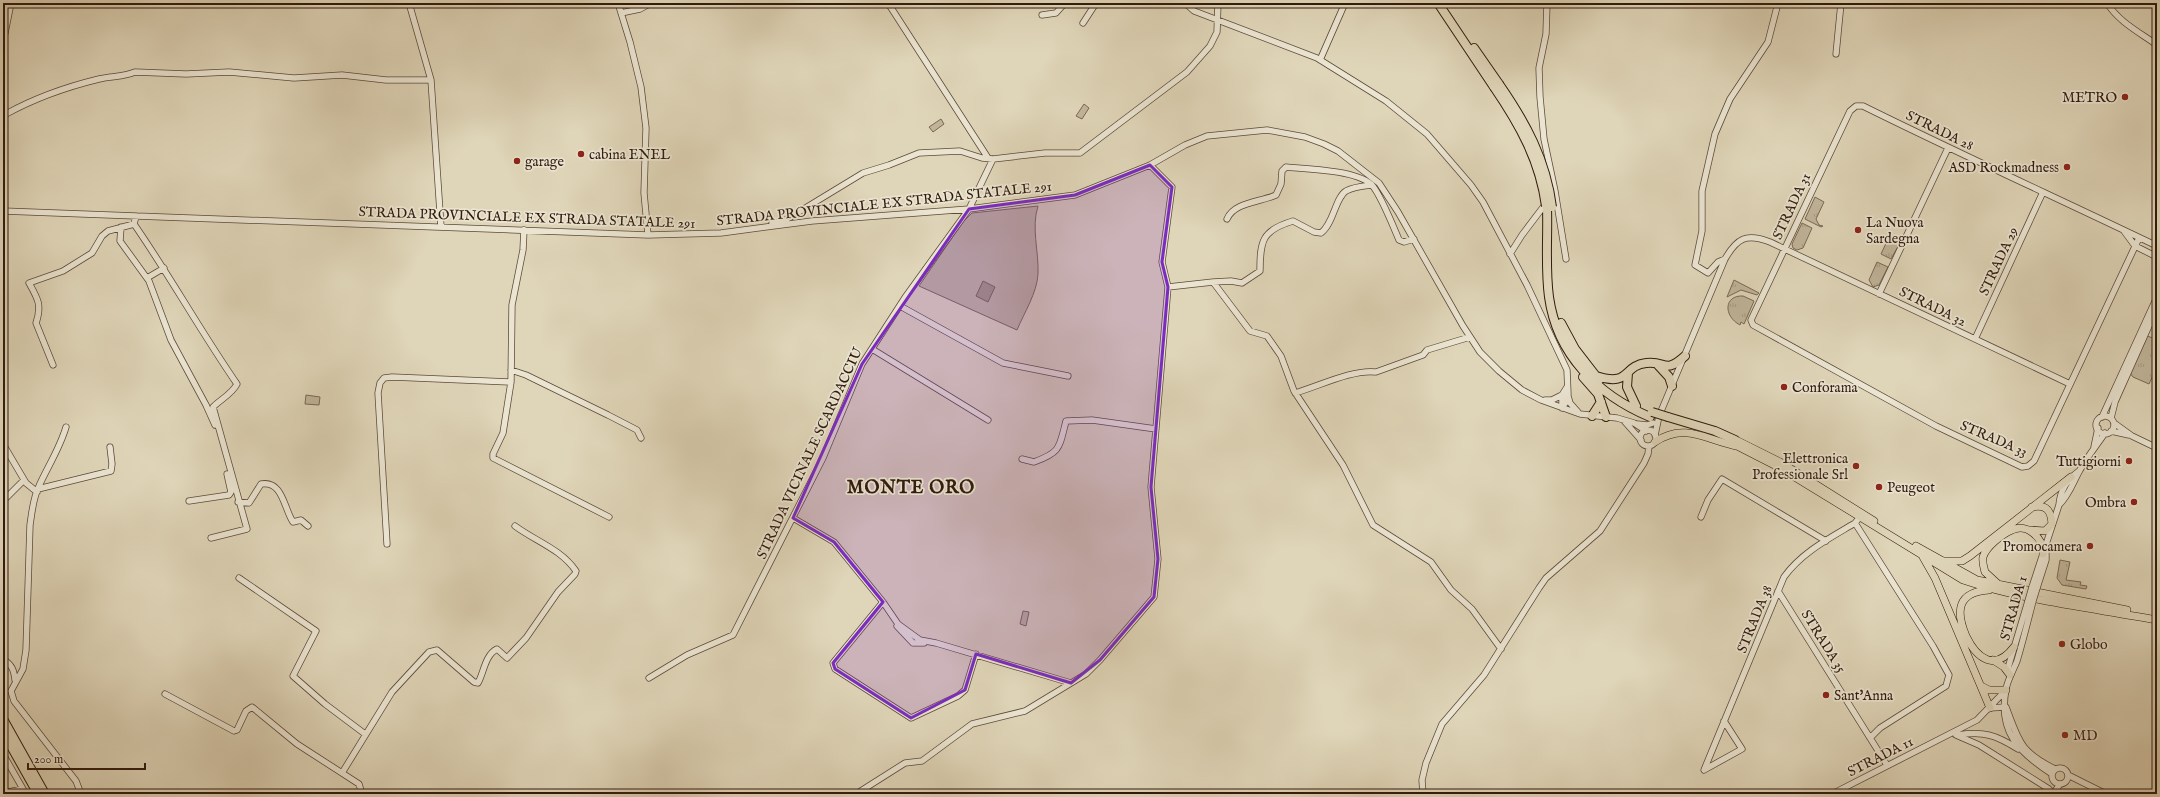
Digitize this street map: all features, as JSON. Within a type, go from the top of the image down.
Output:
[{"type":"highway","points":[[1438,3],[1497,86]]},
{"type":"highway","points":[[1444,3],[1497,86],[1533,153],[1549,208],[1554,289],[1557,308],[1560,321],[1574,349],[1596,376],[1611,391],[1653,417]]},
{"type":"highway","points":[[1549,208],[1549,297],[1555,321],[1578,371],[1598,394],[1606,417]]},
{"type":"highway","points":[[1596,376],[1616,380],[1636,366],[1645,363],[1673,366],[1685,356]]},
{"type":"highway","points":[[1574,360],[1608,395],[1653,417],[1715,431],[1736,443]]},
{"type":"highway","points":[[1662,366],[1675,378]]},
{"type":"highway","points":[[1662,366],[1669,377],[1672,386]]},
{"type":"highway","points":[[1628,373],[1627,387],[1636,406]]},
{"type":"highway","points":[[1592,416],[1601,402]]},
{"type":"highway","points":[[3,719],[45,794]]},
{"type":"highway","points":[[3,732],[38,794]]},
{"type":"main road","points":[[1653,441],[1673,432],[1684,432],[1736,443],[1780,462],[1937,559],[1977,580],[2157,615]]},
{"type":"main road","points":[[1736,443],[1780,468],[1858,520],[1922,555],[1963,580],[1993,590],[2157,620]]},
{"type":"main road","points":[[1937,559],[1953,562],[1962,561],[2071,477]]},
{"type":"main road","points":[[2000,585],[1985,572],[1983,558],[1985,554],[1994,544],[2012,530],[2045,531],[2052,524],[2051,513],[2048,509],[2042,506],[2031,507]]},
{"type":"main road","points":[[2028,530],[2036,534],[2044,552]]},
{"type":"main road","points":[[1922,555],[1935,578],[1990,708]]},
{"type":"main road","points":[[1993,590],[1973,592],[1967,596],[1962,604],[1959,614],[1960,623],[1972,649],[1986,659],[1994,660],[2008,655],[2014,647]]},
{"type":"main road","points":[[1994,660],[2004,667],[2010,675]]},
{"type":"main road","points":[[1981,686],[1989,690],[2006,690]]},
{"type":"street","points":[[3,42],[11,3]]},
{"type":"street","points":[[409,3],[431,80],[434,102],[440,227]]},
{"type":"street","points":[[618,3],[630,42],[641,89],[646,128],[644,193],[648,235]]},
{"type":"street","points":[[621,13],[640,9],[651,3]]},
{"type":"street","points":[[888,3],[991,158]]},
{"type":"street","points":[[1042,15],[1056,13],[1065,3]]},
{"type":"street","points":[[1083,23],[1096,3]]},
{"type":"street","points":[[1185,3],[1194,11],[1320,60],[1386,101],[1427,134],[1471,185],[1483,202],[1564,363],[1568,375],[1568,385],[1565,394],[1566,402],[1562,408]]},
{"type":"street","points":[[745,230],[784,220],[863,173],[889,166],[919,153],[960,151],[991,158],[1045,153],[1080,153],[1187,72],[1210,46],[1217,32],[1218,3]]},
{"type":"street","points":[[1320,60],[1345,3]]},
{"type":"street","points":[[1547,3],[1546,34],[1538,68],[1544,139],[1556,191],[1566,259]]},
{"type":"street","points":[[1725,260],[1718,262],[1708,273],[1694,265],[1702,231],[1702,191],[1710,153],[1721,118],[1730,99],[1768,42],[1778,3]]},
{"type":"street","points":[[1836,54],[1842,3]]},
{"type":"street","points":[[2107,3],[2113,12],[2127,25],[2146,36],[2157,45]]},
{"type":"street","points":[[2146,36],[2157,40]]},
{"type":"street","points":[[3,113],[6,114],[54,92],[100,79],[129,75],[135,72],[186,74],[229,72],[294,78],[342,75],[386,80],[431,80]]},
{"type":"street","name":"STRADA 28","points":[[1856,106],[1863,106],[1948,148],[2157,246]]},
{"type":"street","name":"STRADA 31","points":[[1751,320],[1850,111],[1856,106]]},
{"type":"street","name":"STRADA PROVINCIALE EX STRADA STATALE 291","points":[[3,211],[648,235],[721,233],[812,221],[969,209],[1075,195],[1150,165],[1185,145],[1207,136],[1267,130],[1305,137],[1324,144],[1338,151],[1379,183],[1414,239],[1480,352],[1499,371],[1522,390],[1541,400],[1580,414],[1606,417],[1634,423],[1647,431],[1653,441]]},
{"type":"street","points":[[1879,294],[1948,148]]},
{"type":"street","name":"STRADA VICINALE SCARDACCIU","points":[[650,678],[687,655],[733,635],[823,458],[862,364],[900,306],[969,209],[991,158]]},
{"type":"street","points":[[856,794],[905,763],[922,761],[972,724],[1025,712],[1086,674],[1100,660],[1154,597],[1158,559],[1152,487],[1168,288],[1162,262],[1172,187],[1150,165]]},
{"type":"street","points":[[1227,219],[1229,215],[1240,207],[1276,195],[1281,184],[1282,171],[1286,167],[1339,172],[1371,185],[1390,217],[1399,240],[1404,242],[1414,239]]},
{"type":"street","points":[[1168,288],[1231,281],[1242,284],[1260,271],[1260,251],[1264,237],[1270,230],[1293,221],[1314,232],[1321,233],[1332,218],[1342,194],[1347,190],[1371,185]]},
{"type":"street","points":[[1510,254],[1522,235],[1556,191]]},
{"type":"street","name":"STRADA 29","points":[[1974,339],[2043,192]]},
{"type":"street","points":[[136,216],[134,224],[164,268],[204,337],[237,384],[233,391],[220,399],[213,407],[238,502],[247,529],[211,538]]},
{"type":"street","points":[[53,365],[36,323],[40,312],[38,300],[29,283],[63,271],[92,253],[102,236],[108,231],[134,224]]},
{"type":"street","points":[[121,227],[120,241],[147,278],[171,340],[214,421],[231,492],[229,495],[190,501]]},
{"type":"street","points":[[524,230],[523,250],[512,305],[510,382],[503,433],[493,454],[493,458],[609,517]]},
{"type":"street","name":"STRADA 28","points":[[2122,230],[2135,246],[2157,257]]},
{"type":"street","name":"STRADA 32","points":[[1725,260],[1732,246],[1741,239],[1748,237],[1759,238],[2070,384]]},
{"type":"street","name":"STRADA 33","points":[[1751,320],[1754,325],[1912,414],[2022,466],[2028,466],[2034,461],[2139,238]]},
{"type":"street","points":[[1641,440],[1642,433],[1647,431],[1653,417],[1672,386],[1725,260]]},
{"type":"street","points":[[147,278],[164,268]]},
{"type":"street","points":[[1213,282],[1250,331],[1267,336],[1280,356],[1295,393],[1343,465],[1373,525],[1431,562],[1451,590],[1472,609],[1500,649]]},
{"type":"street","points":[[2157,298],[2102,417],[2098,421],[2098,428],[2105,433],[2112,431],[2132,436],[2157,448]]},
{"type":"street","points":[[900,306],[1003,363],[1068,376]]},
{"type":"street","points":[[2112,431],[2113,410],[2157,308]]},
{"type":"street","points":[[1295,393],[1320,386],[1344,376],[1369,371],[1376,372],[1423,355],[1427,350],[1470,337]]},
{"type":"street","points":[[872,348],[988,420]]},
{"type":"street","points":[[511,370],[526,374],[608,414],[637,430],[641,438]]},
{"type":"street","points":[[387,544],[381,464],[378,393],[380,383],[384,378],[392,377],[510,382]]},
{"type":"street","points":[[1541,400],[1552,400],[1565,394]]},
{"type":"street","points":[[1565,394],[1570,403],[1580,414]]},
{"type":"street","points":[[1634,423],[1642,425],[1653,417]]},
{"type":"street","points":[[1423,794],[1422,780],[1426,763],[1439,730],[1484,675],[1546,578],[1592,538],[1609,518],[1644,463],[1648,454],[1653,441],[1653,417]]},
{"type":"street","points":[[2102,417],[2113,421],[2132,436]]},
{"type":"street","points":[[1022,459],[1034,462],[1057,451],[1066,421],[1092,420],[1156,429]]},
{"type":"street","points":[[1624,421],[1644,444],[1653,441]]},
{"type":"street","points":[[66,427],[61,444],[37,490],[30,525],[26,650],[23,669],[15,681],[11,691],[14,701],[76,781],[81,794]]},
{"type":"street","name":"STRADA 1","points":[[2093,450],[2098,428]]},
{"type":"street","name":"STRADA 1","points":[[2059,505],[2066,498],[2076,480],[2079,471],[2105,433]]},
{"type":"street","points":[[3,444],[24,480],[37,490]]},
{"type":"street","points":[[37,490],[111,471],[112,464],[110,447]]},
{"type":"street","name":"STRADA 1","points":[[2010,675],[2008,668],[2014,647],[2046,560],[2044,552],[2059,505],[2060,495],[2071,477],[2079,471]]},
{"type":"street","points":[[1701,517],[1708,500],[1722,479],[1826,541]]},
{"type":"street","points":[[3,501],[24,480]]},
{"type":"street","points":[[238,502],[249,503],[261,484],[268,483],[277,488],[281,493],[293,522],[301,520],[308,526]]},
{"type":"street","points":[[792,519],[834,542],[898,624],[912,636],[926,642],[976,654],[1071,683]]},
{"type":"street","points":[[1858,520],[1949,675],[1946,686],[1880,728],[1870,738]]},
{"type":"street","name":"STRADA 38","points":[[1724,721],[1742,749],[1704,770],[1716,742],[1724,721],[1784,576],[1794,564],[1858,520]]},
{"type":"street","points":[[342,773],[392,692],[429,652],[437,650],[474,682],[478,683],[483,675],[488,657],[497,649],[507,658],[526,638],[558,592],[575,574],[576,571],[572,564],[560,554],[529,537],[515,526]]},
{"type":"street","points":[[240,578],[316,631],[293,676],[325,704],[365,734]]},
{"type":"street","name":"STRADA 35","points":[[1778,591],[1887,765]]},
{"type":"street","name":"STRADA 1","points":[[2031,601],[2018,656],[2010,675],[2006,690],[2004,714],[2008,731],[2021,751],[2029,759],[2053,773]]},
{"type":"street","points":[[882,603],[833,663],[835,669],[911,718],[958,696],[965,690],[976,654]]},
{"type":"street","points":[[3,660],[9,663],[14,671],[15,681]]},
{"type":"street","name":"STRADA 11","points":[[1833,794],[1977,720],[2006,690]]},
{"type":"street","points":[[165,694],[234,731],[237,730],[249,707],[252,707],[297,744],[359,784],[362,794]]},
{"type":"street","points":[[1990,708],[2005,707]]},
{"type":"street","name":"STRADA 1","points":[[2005,707],[2011,726],[2024,748],[2053,773]]},
{"type":"street","name":"STRADA 11","points":[[1938,739],[1973,733],[1993,735],[2021,751]]},
{"type":"street","points":[[1956,735],[1979,745],[2050,792]]},
{"type":"street","points":[[3,754],[23,788],[4,793]]},
{"type":"street","points":[[2053,773],[2063,768],[2068,775],[2081,783],[2106,794]]},
{"type":"street","points":[[2053,773],[2054,781],[2063,783],[2081,783]]},
{"type":"street","points":[[2050,792],[2053,773]]},
{"type":"street","points":[[2050,792],[2063,783],[2068,775]]},
{"type":"highlighted area","points":[[1150,165],[1172,187],[1162,262],[1168,287],[1151,487],[1158,559],[1154,597],[1100,660],[1071,683],[976,654],[965,690],[911,718],[835,669],[833,663],[883,602],[834,542],[793,518],[862,364],[969,209],[1075,195]]},
{"type":"green space","points":[[1084,104],[1089,108],[1082,119],[1076,116]]},
{"type":"green space","points":[[941,119],[944,124],[933,132],[929,127]]},
{"type":"green space","points":[[1815,197],[1824,202],[1816,219],[1819,225],[1823,226],[1821,227],[1805,219]]},
{"type":"green space","points":[[1038,206],[1035,223],[1038,265],[1037,281],[1033,296],[1017,330],[919,286],[963,222],[972,213]]},
{"type":"green space","points":[[1802,223],[1812,228],[1803,248],[1797,250],[1793,248],[1792,244]]},
{"type":"green space","points":[[1890,235],[1901,241],[1891,259],[1881,254]]},
{"type":"green space","points":[[1877,262],[1888,267],[1879,285],[1873,287],[1869,280]]},
{"type":"green space","points":[[1734,280],[1759,293],[1757,295],[1741,290],[1727,297]]},
{"type":"green space","points":[[1743,296],[1754,301],[1744,324],[1741,322],[1740,325],[1731,317],[1728,312],[1728,307],[1729,302],[1732,299]]},
{"type":"green space","points":[[2157,331],[2157,367],[2149,384],[2133,377],[2130,373],[2147,336],[2153,338]]},
{"type":"green space","points":[[306,395],[320,397],[319,405],[305,404]]},
{"type":"green space","points":[[2060,560],[2070,562],[2066,580],[2081,582],[2080,585],[2087,586],[2086,589],[2062,585],[2057,578]]},
{"type":"green space","points":[[1023,611],[1029,612],[1026,626],[1020,624]]},
{"type":"shaded area","points":[[983,281],[995,287],[988,302],[976,296]]},
{"type":"place","name":"METRO","points":[[2125,97]]},
{"type":"place","name":"cabina ENEL","points":[[581,154]]},
{"type":"place","name":"garage","points":[[517,161]]},
{"type":"place","name":"ASD Rockmadness","points":[[2067,167]]},
{"type":"place","name":"La Nuova Sardegna","points":[[1858,230]]},
{"type":"place","name":"Conforama","points":[[1784,387]]},
{"type":"place","name":"Tuttigiorni","points":[[2129,461]]},
{"type":"place","name":"Elettronica Professionale Srl","points":[[1856,466]]},
{"type":"place","name":"Peugeot","points":[[1879,487]]},
{"type":"place","name":"Ombra","points":[[2134,502]]},
{"type":"place","name":"Promocamera","points":[[2090,546]]},
{"type":"place","name":"Globo","points":[[2062,644]]},
{"type":"place","name":"Sant'Anna","points":[[1826,695]]},
{"type":"place","name":"MD","points":[[2065,735]]},
{"type":"district","name":"MONTE ORO","points":[[911,487]]}]
